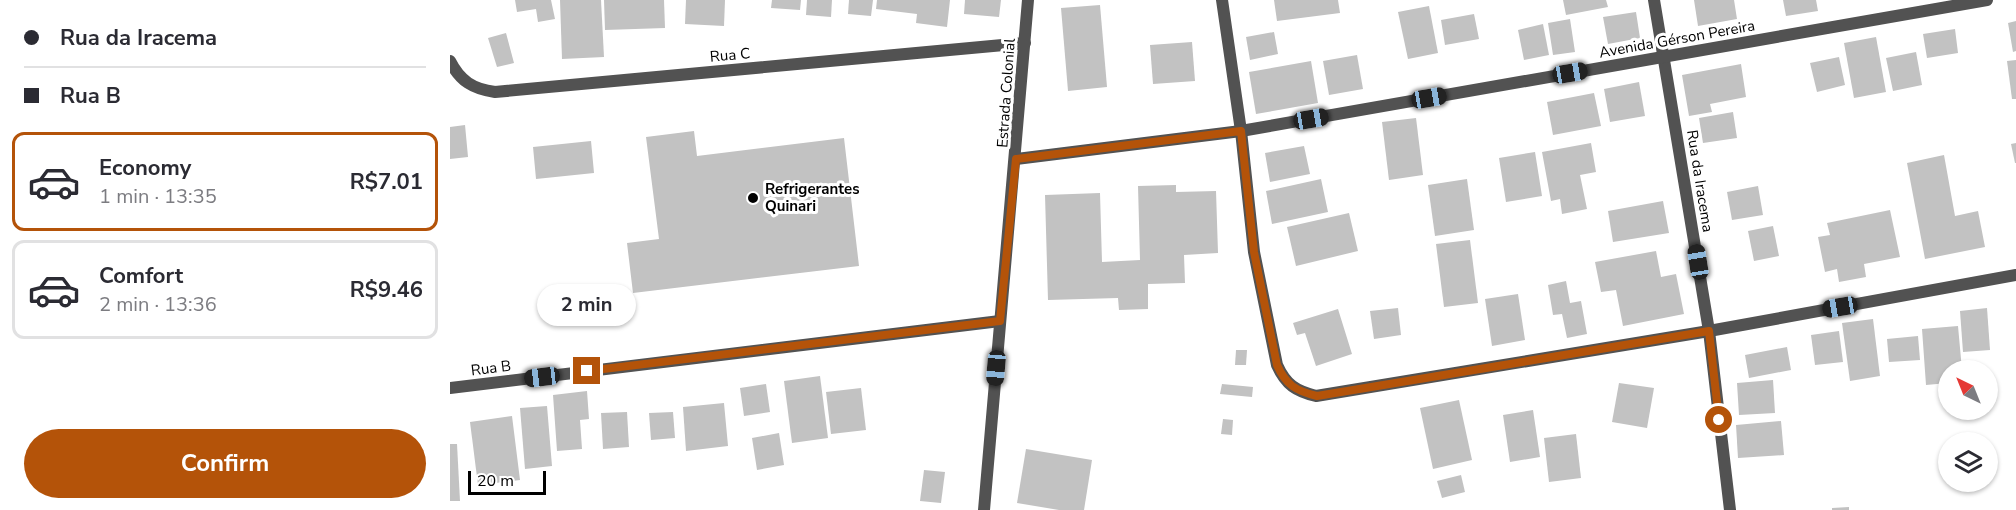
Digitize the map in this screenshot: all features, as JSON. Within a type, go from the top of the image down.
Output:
[{"type":"street","name":"Estrada Colonial","points":[[984,510],[1029,0]]},
{"type":"street","points":[[1221,0],[1241,131],[1254,252],[1277,365],[1285,381],[1299,392],[1317,396],[1709,331],[2016,275]]},
{"type":"street","name":"Rua da Iracema","points":[[1654,0],[1709,331],[1730,510]]},
{"type":"street","name":"Avenida Gérson Pereira","points":[[1016,159],[1241,131],[1987,0]]},
{"type":"street","name":"Rua C","points":[[450,61],[458,76],[468,85],[495,92],[1025,42]]},
{"type":"street","name":"Rua B","points":[[450,388],[1000,321]]},
{"type":"building","points":[[515,0],[551,0],[555,19],[538,22],[536,9],[517,12]]},
{"type":"building","points":[[560,0],[601,0],[604,57],[562,59]]},
{"type":"building","points":[[604,0],[664,0],[665,28],[605,30]]},
{"type":"building","points":[[686,0],[725,0],[724,26],[685,24]]},
{"type":"building","points":[[772,0],[801,0],[800,10],[771,8]]},
{"type":"building","points":[[807,0],[832,0],[831,17],[806,15]]},
{"type":"building","points":[[849,0],[873,0],[871,16],[848,14]]},
{"type":"building","points":[[877,0],[950,0],[947,27],[916,23],[917,14],[876,9]]},
{"type":"building","points":[[965,0],[1001,0],[999,17],[964,14]]},
{"type":"building","points":[[1274,0],[1338,0],[1340,13],[1277,21]]},
{"type":"building","points":[[1563,0],[1606,0],[1608,7],[1566,15]]},
{"type":"building","points":[[1694,0],[1734,0],[1737,19],[1698,26]]},
{"type":"building","points":[[1783,0],[1816,0],[1818,11],[1786,16]]},
{"type":"building","points":[[1100,5],[1107,87],[1068,91],[1061,8]]},
{"type":"building","points":[[1429,6],[1438,53],[1408,59],[1398,12]]},
{"type":"building","points":[[1636,12],[1640,38],[1608,44],[1603,17]]},
{"type":"building","points":[[1474,14],[1479,39],[1445,45],[1441,20]]},
{"type":"building","points":[[1570,19],[1575,52],[1553,55],[1548,23]]},
{"type":"building","points":[[2016,21],[2016,51],[2013,52],[2008,23]]},
{"type":"building","points":[[1543,24],[1549,55],[1524,60],[1518,30]]},
{"type":"building","points":[[1955,29],[1958,53],[1927,58],[1923,34]]},
{"type":"building","points":[[1274,32],[1278,54],[1250,60],[1246,37]]},
{"type":"building","points":[[506,33],[514,63],[497,67],[488,38]]},
{"type":"building","points":[[1876,37],[1886,92],[1854,98],[1844,43]]},
{"type":"building","points":[[1192,42],[1195,81],[1153,84],[1150,45]]},
{"type":"building","points":[[1916,52],[1922,85],[1893,91],[1886,58]]},
{"type":"building","points":[[1357,55],[1363,89],[1329,95],[1323,61]]},
{"type":"building","points":[[1839,57],[1845,85],[1817,92],[1810,63]]},
{"type":"building","points":[[2016,60],[2016,99],[2012,99],[2007,61]]},
{"type":"building","points":[[1311,61],[1318,103],[1256,114],[1249,72]]},
{"type":"building","points":[[1741,64],[1746,97],[1710,104],[1712,112],[1689,116],[1682,75]]},
{"type":"building","points":[[1639,82],[1645,116],[1610,122],[1604,89]]},
{"type":"building","points":[[1594,93],[1601,126],[1553,135],[1547,102]]},
{"type":"building","points":[[1733,112],[1737,138],[1703,143],[1699,118]]},
{"type":"building","points":[[1416,118],[1423,175],[1389,180],[1382,122]]},
{"type":"building","points":[[465,125],[468,157],[450,159],[450,127]]},
{"type":"building","name":"Refrigerantes Quinari","points":[[694,131],[697,156],[844,138],[859,266],[633,293],[627,243],[659,239],[646,137]]},
{"type":"building","points":[[591,141],[594,173],[536,179],[533,147]]},
{"type":"building","points":[[1591,143],[1596,172],[1580,175],[1587,209],[1562,214],[1560,199],[1551,201],[1542,152]]},
{"type":"building","points":[[2016,143],[2016,163],[2015,163],[2011,144]]},
{"type":"building","points":[[1304,146],[1310,174],[1270,182],[1265,153]]},
{"type":"building","points":[[1535,152],[1542,196],[1506,202],[1499,158]]},
{"type":"building","points":[[1944,155],[1955,216],[1978,211],[1985,247],[1925,259],[1907,163]]},
{"type":"building","points":[[1321,179],[1328,212],[1272,224],[1266,191]]},
{"type":"building","points":[[1467,179],[1474,230],[1435,236],[1428,185]]},
{"type":"building","points":[[1176,185],[1176,192],[1216,191],[1218,253],[1184,255],[1185,283],[1148,284],[1148,309],[1119,310],[1118,298],[1048,300],[1045,195],[1100,193],[1102,262],[1140,260],[1138,186]]},
{"type":"building","points":[[1758,186],[1763,215],[1732,220],[1727,192]]},
{"type":"building","points":[[1663,201],[1669,233],[1613,242],[1608,211]]},
{"type":"building","points":[[1890,210],[1900,257],[1864,264],[1866,277],[1839,282],[1837,269],[1825,272],[1818,237],[1830,235],[1827,223]]},
{"type":"building","points":[[1349,213],[1358,251],[1296,266],[1287,227]]},
{"type":"building","points":[[1773,226],[1779,256],[1754,261],[1748,231]]},
{"type":"building","points":[[1470,240],[1478,303],[1444,307],[1436,244]]},
{"type":"building","points":[[1656,251],[1661,277],[1676,274],[1684,314],[1623,326],[1616,290],[1601,292],[1595,262]]},
{"type":"building","points":[[1566,281],[1570,303],[1581,301],[1587,334],[1567,338],[1562,314],[1553,315],[1548,285]]},
{"type":"building","points":[[1518,294],[1525,340],[1492,346],[1485,299]]},
{"type":"building","points":[[1398,308],[1401,335],[1374,339],[1370,311]]},
{"type":"building","points":[[1987,308],[1990,350],[1963,352],[1960,311]]},
{"type":"building","points":[[1338,309],[1352,354],[1316,366],[1305,333],[1297,335],[1293,323]]},
{"type":"building","points":[[1873,319],[1880,376],[1850,381],[1842,323]]},
{"type":"building","points":[[1958,326],[1961,360],[1938,360],[1938,384],[1926,385],[1922,329]]},
{"type":"building","points":[[1839,331],[1843,362],[1815,365],[1811,335]]},
{"type":"building","points":[[1918,336],[1920,360],[1889,362],[1887,339]]},
{"type":"building","points":[[1787,347],[1791,370],[1749,378],[1745,355]]},
{"type":"building","points":[[1236,350],[1247,350],[1246,365],[1235,365]]},
{"type":"building","points":[[820,376],[828,438],[792,443],[784,381]]},
{"type":"building","points":[[1773,380],[1775,413],[1739,415],[1737,383]]},
{"type":"building","points":[[1619,383],[1654,388],[1647,428],[1612,422]]},
{"type":"building","points":[[766,384],[770,412],[744,416],[740,388]]},
{"type":"building","points":[[1222,384],[1253,387],[1252,397],[1220,394]]},
{"type":"building","points":[[861,388],[866,430],[831,434],[826,392]]},
{"type":"building","points":[[587,391],[589,419],[580,420],[582,449],[557,451],[553,395]]},
{"type":"building","points":[[1459,400],[1472,460],[1433,469],[1420,408]]},
{"type":"building","points":[[724,403],[728,446],[686,451],[683,407]]},
{"type":"building","points":[[547,406],[552,466],[525,469],[520,408]]},
{"type":"building","points":[[1533,410],[1540,457],[1510,462],[1503,415]]},
{"type":"building","points":[[627,412],[629,447],[603,449],[601,413]]},
{"type":"building","points":[[673,412],[675,438],[651,440],[649,413]]},
{"type":"building","points":[[512,416],[520,480],[478,485],[470,422]]},
{"type":"building","points":[[1223,419],[1233,420],[1232,435],[1221,434]]},
{"type":"building","points":[[1781,421],[1784,455],[1738,458],[1736,425]]},
{"type":"building","points":[[779,433],[784,465],[757,470],[752,438]]},
{"type":"building","points":[[1576,434],[1581,478],[1549,482],[1544,438]]},
{"type":"building","points":[[450,444],[457,444],[460,501],[450,501]]},
{"type":"building","points":[[1026,449],[1092,460],[1084,510],[1059,510],[1017,503]]},
{"type":"building","points":[[924,470],[945,472],[941,503],[920,501]]},
{"type":"building","points":[[1461,475],[1465,492],[1442,498],[1437,481]]},
{"type":"building","points":[[1849,507],[1849,510],[1832,510],[1832,508]]},
{"type":"place","name":"Refrigerantes Quinari","points":[[753,198]]},
{"type":"route","points":[[587,371],[1000,321],[1016,159],[1241,131],[1254,252],[1277,365],[1285,381],[1299,392],[1317,396],[1709,331],[1719,420]]}]
